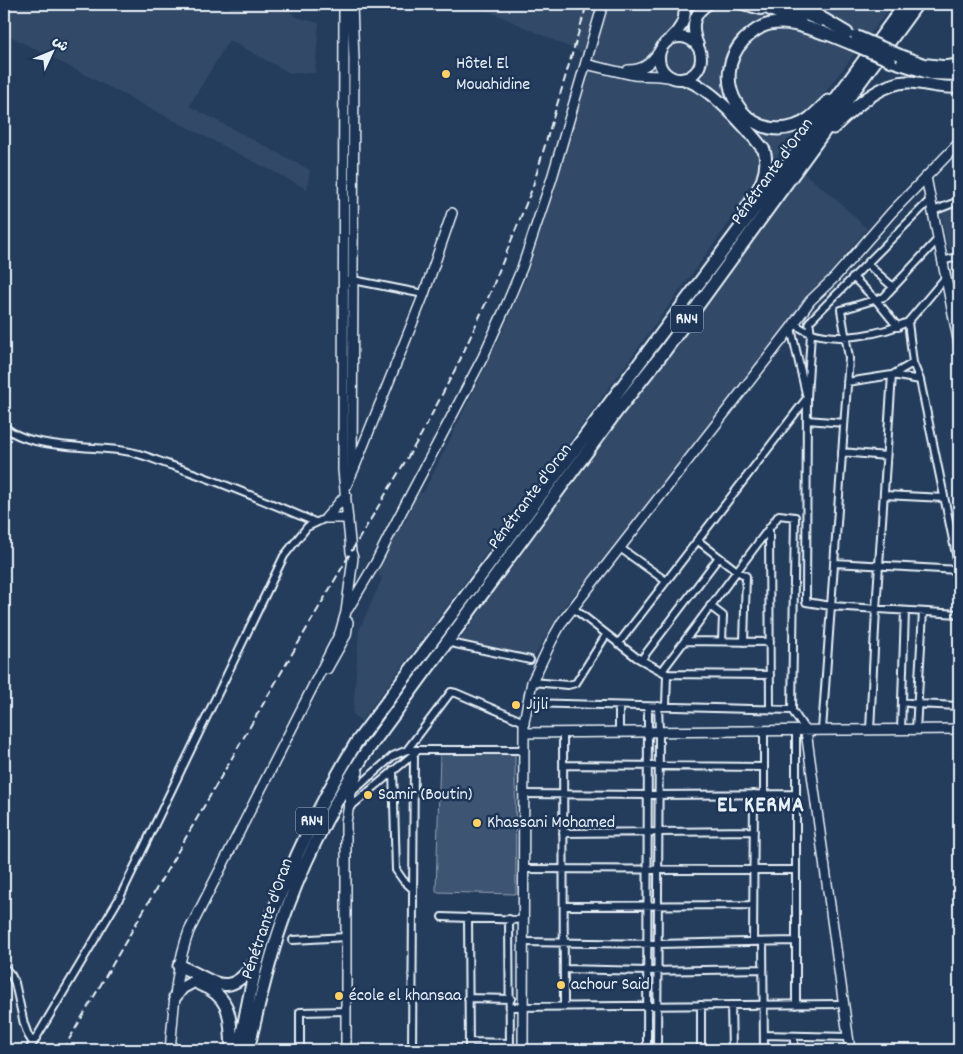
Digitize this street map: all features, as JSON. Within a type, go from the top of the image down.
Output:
[{"type":"highway","points":[[804,4],[815,14],[851,37]]},
{"type":"highway","name":"Pénétrante d'Oran","points":[[239,1050],[253,978],[265,935],[308,828],[356,744],[871,53],[903,4]]},
{"type":"highway","name":"Pénétrante d'Oran","points":[[248,1050],[265,978],[282,924],[308,858],[342,791],[364,755],[616,411],[664,352],[917,4]]},
{"type":"highway","points":[[826,34],[781,23],[759,28],[750,35],[736,50],[729,68],[728,77],[733,97],[744,114],[759,123],[774,128],[795,126],[804,122],[834,96],[871,53]]},
{"type":"highway","points":[[943,67],[959,66]]},
{"type":"highway","points":[[679,79],[701,86],[722,104],[764,150],[767,167],[758,190],[693,291]]},
{"type":"highway","points":[[804,158],[843,118],[862,102],[885,88],[906,82],[944,88],[959,87]]},
{"type":"highway","points":[[179,970],[221,985],[232,984],[248,972],[255,962],[265,935]]},
{"type":"highway","points":[[179,970],[193,982],[214,991],[225,1002],[230,1016],[232,1050]]},
{"type":"highway","points":[[175,997],[182,988],[193,982]]},
{"type":"main road","points":[[684,4],[682,26],[660,50],[659,56],[661,67],[668,76],[679,79],[693,75],[701,65],[702,58],[693,29],[697,13],[708,4]]},
{"type":"main road","points":[[743,4],[781,9],[826,34],[851,37],[890,61],[931,74],[959,75]]},
{"type":"main road","points":[[756,4],[781,9],[924,64],[943,67]]},
{"type":"main road","points":[[668,40],[673,37],[690,38],[698,46]]},
{"type":"street","points":[[344,4],[349,59]]},
{"type":"street","points":[[170,1050],[182,951],[189,931],[292,726],[338,650],[346,635],[348,626],[346,612],[353,558],[343,470],[348,281],[349,59],[352,4]]},
{"type":"street","points":[[346,612],[376,562],[392,528],[483,357],[506,306],[538,222],[603,4]]},
{"type":"street","points":[[587,62],[634,70],[646,66],[660,50]]},
{"type":"street","points":[[587,62],[625,73],[660,75],[679,79]]},
{"type":"street","points":[[523,1050],[524,722],[532,682],[552,640],[573,608],[793,326],[810,301],[835,277],[892,212],[959,143]]},
{"type":"street","points":[[926,177],[959,344]]},
{"type":"street","points":[[931,199],[809,322],[811,333],[807,398],[806,602],[831,606],[959,614]]},
{"type":"street","points":[[933,210],[959,202]]},
{"type":"street","points":[[326,518],[346,491],[424,294],[452,213]]},
{"type":"street","points":[[822,730],[849,358],[841,310],[884,297],[939,238]]},
{"type":"street","points":[[943,261],[959,256]]},
{"type":"street","points":[[867,264],[893,287]]},
{"type":"street","points":[[854,277],[898,326]]},
{"type":"street","points":[[793,326],[811,333],[846,338],[898,326],[908,322],[946,277]]},
{"type":"street","points":[[348,281],[424,294]]},
{"type":"street","points":[[348,281],[352,473]]},
{"type":"street","points":[[834,563],[959,569],[920,380],[913,363],[908,322]]},
{"type":"street","points":[[618,644],[807,398],[793,326]]},
{"type":"street","points":[[892,375],[913,363]]},
{"type":"street","points":[[847,382],[892,375],[920,380]]},
{"type":"street","points":[[870,730],[892,375]]},
{"type":"street","points":[[807,420],[844,423]]},
{"type":"street","points":[[4,426],[15,435],[25,439],[69,446],[128,451],[186,470],[315,522]]},
{"type":"street","points":[[842,452],[886,456]]},
{"type":"street","points":[[884,495],[944,498]]},
{"type":"street","points":[[666,706],[665,673],[685,641],[778,516],[795,517],[792,710],[806,730],[850,1050]]},
{"type":"street","points":[[28,1050],[120,898],[284,556],[307,527],[315,522],[326,518],[348,518]]},
{"type":"street","points":[[769,528],[770,709]]},
{"type":"street","points":[[697,540],[737,572],[746,576],[744,642]]},
{"type":"street","points":[[620,548],[666,581]]},
{"type":"street","points":[[641,660],[719,558]]},
{"type":"street","points":[[710,606],[723,616],[722,641]]},
{"type":"street","points":[[573,608],[618,644],[641,660],[665,673],[770,675]]},
{"type":"street","points":[[901,730],[905,610]]},
{"type":"street","points":[[916,730],[923,612]]},
{"type":"street","points":[[532,682],[568,685],[576,683],[606,635]]},
{"type":"street","points":[[685,641],[770,642]]},
{"type":"street","points":[[446,642],[530,660]]},
{"type":"street","points":[[407,750],[451,692],[524,722]]},
{"type":"street","points":[[902,702],[959,706]]},
{"type":"street","points":[[527,703],[792,710]]},
{"type":"street","points":[[619,706],[619,733]]},
{"type":"street","points":[[657,1050],[658,706]]},
{"type":"street","points":[[647,1050],[648,707]]},
{"type":"street","points":[[524,733],[959,729]]},
{"type":"street","points":[[764,731],[764,794]]},
{"type":"street","points":[[796,731],[796,1005]]},
{"type":"street","points":[[563,733],[564,1006]]},
{"type":"street","points":[[351,793],[393,756],[407,750],[524,750]]},
{"type":"street","points":[[348,809],[414,753],[423,750]]},
{"type":"street","points":[[412,1050],[414,753]]},
{"type":"street","points":[[346,1050],[346,822],[351,793],[364,755]]},
{"type":"street","points":[[563,765],[764,766]]},
{"type":"street","points":[[358,770],[360,777],[367,779]]},
{"type":"street","points":[[393,770],[396,870],[403,880],[413,888]]},
{"type":"street","points":[[524,794],[796,794]]},
{"type":"street","points":[[753,942],[754,794]]},
{"type":"street","points":[[563,833],[754,831]]},
{"type":"street","points":[[524,869],[796,870]]},
{"type":"street","points":[[564,906],[753,904]]},
{"type":"street","points":[[442,917],[524,920]]},
{"type":"street","points":[[468,917],[469,1050]]},
{"type":"street","points":[[468,1042],[510,1047],[509,919]]},
{"type":"street","points":[[293,940],[346,938]]},
{"type":"street","points":[[524,942],[657,944],[796,941]]},
{"type":"street","points":[[763,942],[764,1050]]},
{"type":"street","points":[[4,967],[11,975],[15,984],[24,1024],[33,1043]]},
{"type":"street","points":[[564,969],[647,971],[763,970]]},
{"type":"street","points":[[468,998],[524,1006],[844,1004]]},
{"type":"street","points":[[701,1005],[701,1050]]},
{"type":"street","points":[[731,1005],[732,1050]]},
{"type":"street","points":[[300,1050],[300,1012],[346,1011]]},
{"type":"street","points":[[764,1035],[848,1038]]},
{"type":"street","points":[[794,1036],[794,1050]]},
{"type":"shaded area","points":[[4,4],[216,4],[227,11],[234,4],[282,4],[296,17],[319,23],[315,73],[290,73],[229,40],[189,106],[310,170],[307,189],[4,33]]},
{"type":"shaded area","points":[[473,4],[893,4],[815,105],[552,466],[361,721],[353,714],[359,630],[382,579],[378,573],[397,531],[406,521],[416,495],[424,492],[502,333],[527,275],[593,58]]},
{"type":"shaded area","points":[[801,171],[836,199],[867,229],[815,290],[616,545],[561,610],[532,660],[454,647]]},
{"type":"shaded area","points":[[959,205],[959,248],[952,250],[947,247],[941,212]]},
{"type":"shaded area","points":[[959,262],[959,309],[951,270],[954,264]]},
{"type":"shaded area","name":"Khassani Mohamed","points":[[440,754],[515,754],[516,894],[436,892]]},
{"type":"railway","points":[[63,1050],[351,552],[421,435],[459,362],[488,298],[532,189],[587,4]]},
{"type":"place","name":"Hôtel El Mouahidine","points":[[446,74]]},
{"type":"place","name":"Jijli","points":[[516,705]]},
{"type":"place","name":"Samir (Boutin)","points":[[368,795]]},
{"type":"place","name":"Khassani Mohamed","points":[[477,823]]},
{"type":"place","name":"achour Said","points":[[561,985]]},
{"type":"place","name":"école el khansaa","points":[[339,996]]},
{"type":"district","name":"EL KERMA","points":[[761,806]]}]
